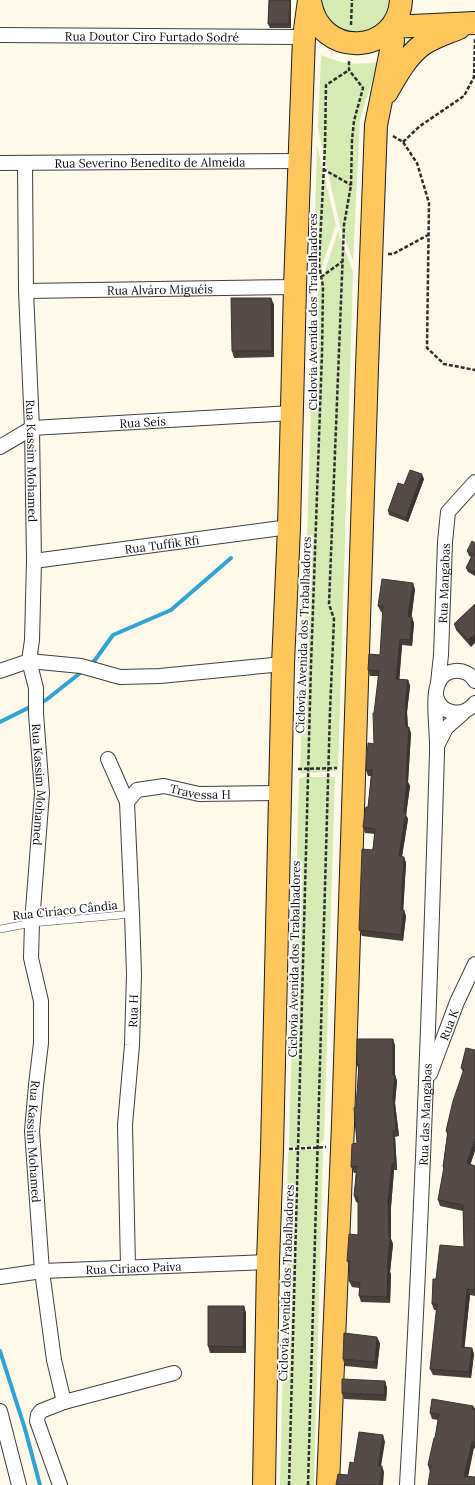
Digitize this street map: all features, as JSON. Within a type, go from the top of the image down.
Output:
[{"type":"main road","points":[[310,0],[311,12],[324,32],[335,39],[346,43],[371,41],[382,36],[391,27],[398,15],[401,0]]},
{"type":"main road","points":[[264,1485],[268,1262],[281,793],[283,664],[289,527],[294,286],[304,37],[310,0]]},
{"type":"main road","points":[[391,27],[474,23]]},
{"type":"main road","points":[[377,116],[394,79],[408,59],[422,45],[444,34],[474,23]]},
{"type":"main road","points":[[328,1485],[342,1146],[371,255],[377,116],[393,41],[391,27]]},
{"type":"street","name":"Rua Doutor Ciro Furtado Sodré","points":[[0,35],[304,37]]},
{"type":"street","name":"Rua Severino Benedito de Almeida","points":[[0,162],[299,161]]},
{"type":"street","name":"Rua Kassim Mohamed","points":[[25,163],[26,291],[32,428],[34,561],[32,640],[29,661],[36,688],[36,714],[42,793],[32,923],[31,958],[41,1001],[41,1043],[32,1131],[42,1271],[54,1360],[64,1402]]},
{"type":"street","name":"Rua Alváro Miguéis","points":[[26,291],[294,286]]},
{"type":"street","name":"Rua Seis","points":[[0,447],[32,428],[291,413]]},
{"type":"street","name":"Rua Mangabas","points":[[437,688],[441,655],[445,542],[448,512],[475,482]]},
{"type":"street","name":"Rua Tuffik Rfi","points":[[34,561],[289,527]]},
{"type":"street","points":[[441,655],[452,666],[469,674]]},
{"type":"street","points":[[0,671],[29,661],[81,666],[120,677],[160,676],[283,664]]},
{"type":"street","points":[[469,674],[450,672],[442,676],[437,688],[437,701],[442,707],[455,713],[471,708]]},
{"type":"street","name":"Rua das Mangabas","points":[[407,1485],[426,1087],[438,745],[437,688]]},
{"type":"street","points":[[438,745],[446,728],[471,708]]},
{"type":"street","name":"Rua H","points":[[108,759],[127,802],[132,914],[134,974],[132,1045],[125,1125],[128,1267]]},
{"type":"street","name":"Travessa H","points":[[127,802],[137,790],[164,786],[199,794],[281,793]]},
{"type":"street","name":"Rua K","points":[[426,1087],[457,1002],[475,964]]},
{"type":"street","name":"Rua Ciriaco Paiva","points":[[0,1277],[42,1271],[268,1262]]},
{"type":"street","points":[[60,1485],[38,1421],[38,1415],[41,1411],[64,1402],[174,1373]]},
{"type":"street","points":[[0,1411],[19,1485]]},
{"type":"lane","name":"Rua Ciríaco Cândia","points":[[0,929],[32,923],[132,914]]},
{"type":"path","points":[[403,142],[420,126],[464,96],[474,76],[474,23]]},
{"type":"path","name":"Ciclovia Avenida dos Trabalhadores","points":[[289,1485],[308,769],[322,353],[323,287],[319,264],[324,170],[326,85],[349,70],[363,88],[354,121],[351,185],[344,225],[329,604],[334,619],[328,768],[308,1485]]},
{"type":"path","points":[[377,116],[403,142],[417,163],[429,203],[427,348],[444,364],[475,370]]},
{"type":"path","points":[[324,170],[351,185]]},
{"type":"path","points":[[371,255],[393,254],[428,235]]},
{"type":"path","points":[[321,278],[343,260]]},
{"type":"path","points":[[281,770],[354,768]]},
{"type":"path","points":[[272,1150],[342,1146]]},
{"type":"green space","points":[[322,0],[392,0],[386,16],[378,25],[371,29],[357,32],[342,29],[330,20],[324,10]]},
{"type":"green space","points":[[321,55],[337,61],[349,63],[362,64],[378,62],[360,119],[353,260],[340,226],[318,128]]},
{"type":"green space","points":[[317,145],[336,225],[313,292]]},
{"type":"green space","points":[[338,231],[353,272],[338,771],[301,774],[314,305]]},
{"type":"green space","points":[[303,777],[335,778],[324,1140],[319,1145],[291,1147],[289,1144],[299,779]]},
{"type":"green space","points":[[321,1149],[323,1151],[314,1485],[280,1485],[288,1153],[290,1151]]},
{"type":"building","points":[[269,0],[290,0],[289,24],[268,24]]},
{"type":"building","points":[[231,298],[271,298],[272,351],[232,351]]},
{"type":"building","points":[[410,470],[422,474],[406,518],[388,511],[398,483],[404,485]]},
{"type":"building","points":[[472,541],[475,543],[475,572],[466,568],[473,554],[467,551]]},
{"type":"building","points":[[382,579],[413,583],[408,616],[412,617],[410,640],[400,639],[396,679],[408,680],[405,706],[406,727],[409,727],[404,812],[406,813],[399,856],[404,857],[401,910],[404,910],[401,935],[359,930],[362,849],[373,850],[375,829],[363,827],[366,807],[368,807],[372,770],[366,770],[368,743],[374,744],[373,713],[379,671],[368,670],[369,654],[380,655],[383,606],[378,606]]},
{"type":"building","points":[[475,604],[475,634],[468,640],[454,624]]},
{"type":"building","points":[[357,1039],[393,1039],[393,1075],[395,1075],[393,1097],[396,1130],[393,1131],[395,1164],[392,1164],[388,1201],[390,1238],[387,1268],[387,1297],[359,1296],[360,1282],[349,1281],[350,1261],[347,1261],[349,1234],[358,1235],[358,1197],[354,1196],[357,1166],[351,1167],[352,1144],[357,1143],[354,1108],[356,1107],[359,1065],[357,1065]]},
{"type":"building","points":[[466,1048],[475,1050],[475,1138],[467,1163],[475,1166],[475,1282],[474,1290],[467,1289],[462,1347],[472,1348],[469,1372],[430,1369],[437,1304],[432,1304],[433,1279],[436,1279],[440,1245],[464,1247],[463,1205],[438,1200],[444,1167],[448,1132],[446,1131],[453,1101],[464,1069],[461,1068]]},
{"type":"building","points":[[208,1306],[244,1306],[243,1347],[208,1346]]},
{"type":"building","points":[[344,1333],[377,1337],[375,1362],[343,1359]]},
{"type":"building","points":[[342,1379],[385,1381],[384,1395],[342,1393]]},
{"type":"building","points":[[432,1399],[473,1406],[473,1409],[475,1409],[475,1442],[472,1442],[464,1476],[475,1477],[475,1485],[428,1485],[431,1466],[428,1465],[439,1414],[430,1413]]},
{"type":"building","points":[[359,1432],[383,1435],[378,1466],[382,1466],[380,1485],[336,1485],[338,1474],[348,1475],[350,1462],[354,1463]]},
{"type":"waterway","points":[[89,666],[113,635],[171,610],[231,558]]},
{"type":"waterway","points":[[40,703],[46,700],[84,670]]},
{"type":"waterway","points":[[0,722],[34,705]]},
{"type":"waterway","points":[[0,1351],[25,1429],[40,1485]]}]
